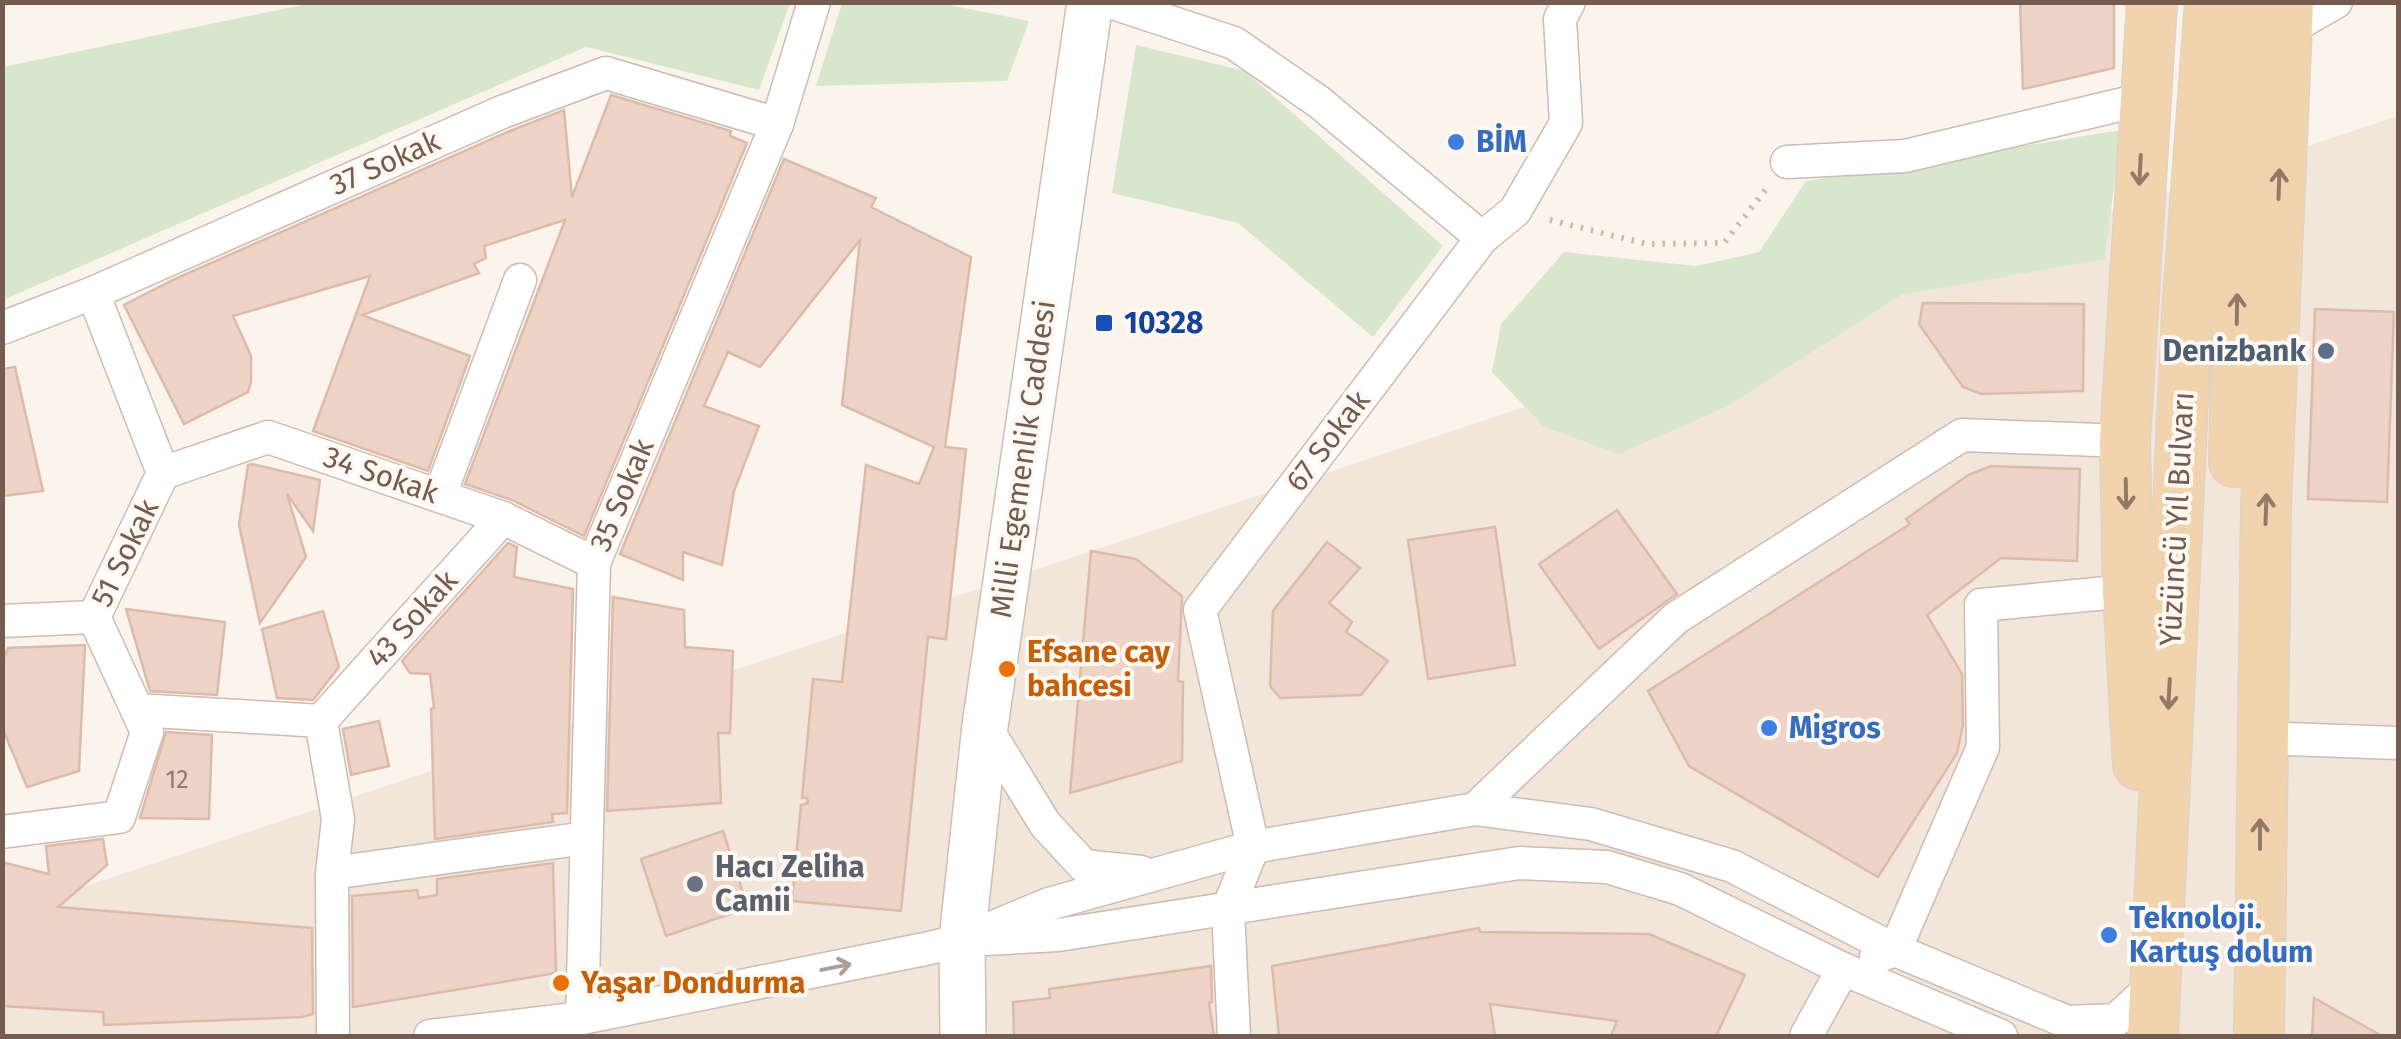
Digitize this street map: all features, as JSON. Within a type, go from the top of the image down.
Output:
[{"type":"main road","points":[[2150,1020],[2128,591],[2125,441],[2152,2]]},
{"type":"main road","name":"Yüzüncü Yıl Bulvarı","points":[[2150,1020],[2187,314],[2210,2]]},
{"type":"main road","points":[[2259,1036],[2274,12]]},
{"type":"main road","name":"Yüzüncü Yıl Bulvarı","points":[[2231,1036],[2226,794],[2243,56],[2274,12]]},
{"type":"street","name":"35 Sokak","points":[[582,1018],[594,563],[777,124],[814,2]]},
{"type":"street","name":"Milli Egemenlik Caddesi","points":[[963,1036],[962,940],[985,726],[1090,2]]},
{"type":"street","points":[[1110,2],[1234,43],[1319,102],[1482,238]]},
{"type":"street","name":"67 Sokak","points":[[1253,846],[1200,610],[1482,238],[1515,210],[1566,123],[1560,19],[1569,2]]},
{"type":"street","points":[[2274,12],[2336,2]]},
{"type":"street","name":"37 Sokak","points":[[2,328],[93,293],[502,112],[606,73],[777,124]]},
{"type":"street","points":[[1787,162],[1905,156],[2144,99]]},
{"type":"street","points":[[440,495],[520,280]]},
{"type":"street","name":"51 Sokak","points":[[2,621],[94,617],[164,474],[93,293]]},
{"type":"street","points":[[1475,809],[1676,618],[1962,435],[2125,441]]},
{"type":"street","name":"34 Sokak","points":[[164,474],[268,437],[503,518],[594,563]]},
{"type":"street","name":"43 Sokak","points":[[322,721],[503,518]]},
{"type":"street","points":[[1806,1036],[1844,969],[1895,950],[1983,747],[1981,604],[2128,591]]},
{"type":"street","points":[[2,832],[120,817],[147,732],[94,617]]},
{"type":"street","points":[[137,710],[322,721],[338,819],[332,873],[333,1036]]},
{"type":"street","points":[[985,726],[1045,824],[1084,866],[1155,874]]},
{"type":"street","points":[[2261,738],[2398,743]]},
{"type":"street","points":[[430,1036],[582,1018],[616,1023],[962,940],[1049,904],[1253,846],[1475,809],[1591,824],[1732,866],[1895,950],[2067,1022],[2150,1020]]},
{"type":"street","points":[[332,873],[586,838]]},
{"type":"street","points":[[1234,1036],[1228,909],[1253,846]]},
{"type":"street","points":[[962,940],[1058,935],[1519,863],[1606,866],[1680,889],[1844,969],[2001,1036]]},
{"type":"path","points":[[1515,210],[1647,244],[1724,244],[1787,162]]},
{"type":"shaded area","points":[[2398,116],[2398,1036],[3,1036],[2,914]]},
{"type":"green space","points":[[312,3],[790,3],[759,90],[586,47],[3,300],[3,67]]},
{"type":"green space","points":[[842,3],[939,3],[1029,21],[1007,81],[816,86]]},
{"type":"green space","points":[[1136,45],[1245,71],[1443,246],[1373,337],[1238,223],[1112,193]]},
{"type":"green space","points":[[2121,130],[2105,259],[1901,295],[1726,407],[1619,454],[1544,427],[1492,372],[1501,324],[1564,252],[1696,266],[1759,252],[1806,181]]},
{"type":"building","points":[[2020,2],[2114,2],[2114,68],[2023,89]]},
{"type":"building","points":[[611,95],[731,131],[730,136],[747,143],[584,536],[512,500],[465,484],[565,220],[484,246],[486,258],[474,264],[479,273],[362,315],[470,356],[428,471],[313,431],[370,276],[233,316],[251,356],[248,392],[184,424],[124,305],[175,279],[564,110],[572,197]]},
{"type":"building","points":[[784,159],[876,198],[871,207],[971,257],[945,447],[966,449],[946,639],[928,637],[901,911],[792,901],[801,805],[808,803],[807,798],[802,798],[813,679],[842,682],[866,465],[919,484],[934,447],[842,405],[860,240],[760,367],[728,352],[704,406],[759,426],[734,491],[722,565],[683,552],[683,580],[620,554]]},
{"type":"building","points":[[1923,303],[2084,304],[2083,391],[1981,394],[1963,387],[1919,324]]},
{"type":"building","points":[[2315,309],[2394,312],[2387,502],[2308,499]]},
{"type":"building","points":[[15,367],[43,491],[2,496],[2,369]]},
{"type":"building","points":[[248,465],[320,480],[313,531],[287,494],[306,557],[260,623],[239,525]]},
{"type":"building","points":[[1991,466],[2080,469],[2077,561],[2001,558],[1927,615],[1962,674],[1963,725],[1957,753],[1878,877],[1689,766],[1648,691],[1910,524],[1906,519],[1968,475]]},
{"type":"building","points":[[1617,510],[1677,594],[1599,649],[1539,564]]},
{"type":"building","points":[[1495,527],[1515,665],[1428,679],[1408,540]]},
{"type":"building","points":[[1327,542],[1360,568],[1329,603],[1352,622],[1346,632],[1388,661],[1361,695],[1280,698],[1270,686],[1273,611]]},
{"type":"building","points":[[508,543],[517,547],[514,577],[573,589],[567,813],[552,814],[553,822],[435,839],[430,674],[410,673],[402,661]]},
{"type":"building","points":[[1091,551],[1136,559],[1182,596],[1178,681],[1183,682],[1182,761],[1070,793]]},
{"type":"building","points":[[613,597],[684,610],[685,647],[733,651],[730,733],[718,733],[721,803],[607,811]]},
{"type":"building","points":[[126,609],[225,622],[217,695],[150,691]]},
{"type":"building","points":[[323,611],[339,667],[313,700],[277,698],[262,629]]},
{"type":"building","points":[[85,645],[79,771],[27,787],[2,727],[2,662],[8,648]]},
{"type":"building","points":[[379,721],[389,766],[351,775],[343,729]]},
{"type":"building","points":[[166,732],[212,735],[209,819],[140,818]]},
{"type":"building","name":"Hacı Zeliha Camii","points":[[723,831],[748,908],[666,936],[641,859]]},
{"type":"building","points":[[103,839],[107,865],[58,907],[312,928],[313,1014],[104,1025],[103,1012],[2,1006],[2,862],[49,874],[46,846]]},
{"type":"building","points":[[553,863],[556,973],[353,1007],[352,896],[417,890],[419,898],[437,895],[437,879]]},
{"type":"building","points":[[1479,928],[1480,932],[1649,934],[1745,975],[1716,1036],[1611,1036],[1617,1021],[1490,1004],[1495,1036],[1279,1036],[1272,966]]},
{"type":"building","points":[[1211,966],[1209,1003],[1214,1036],[1014,1036],[1013,1002],[1050,998],[1049,989]]},
{"type":"building","points":[[2314,998],[2382,1036],[2312,1036]]},
{"type":"place","name":"BİM","points":[[1456,142]]},
{"type":"place","name":"10328","points":[[1104,323]]},
{"type":"place","name":"Denizbank","points":[[2326,351]]},
{"type":"place","name":"Efsane cay bahcesi","points":[[1007,669]]},
{"type":"place","name":"Migros","points":[[1769,728]]},
{"type":"place","name":"Hacı Zeliha Camii","points":[[695,884]]},
{"type":"place","name":"Teknoloji. Kartuş dolum","points":[[2109,935]]},
{"type":"place","name":"Yaşar Dondurma","points":[[561,983]]}]
